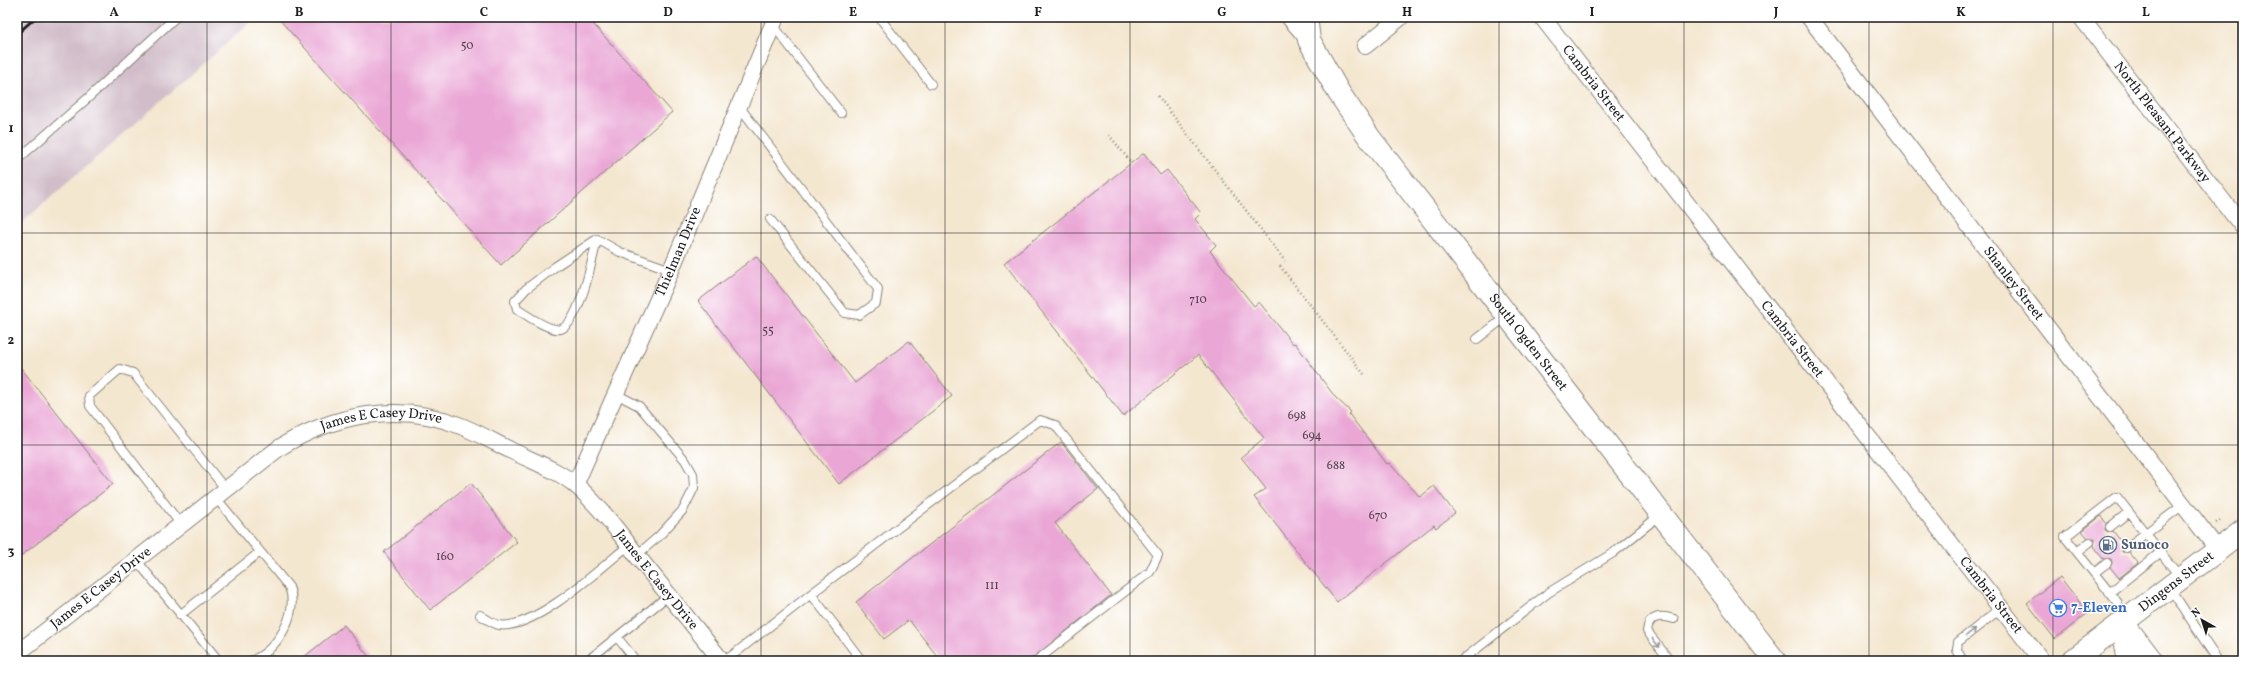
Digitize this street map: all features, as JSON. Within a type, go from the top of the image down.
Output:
[{"type":"main road","points":[[1306,17],[1309,40]]},
{"type":"main road","name":"South Ogden Street","points":[[1309,40],[1339,93],[1369,137],[1662,513],[1775,661]]},
{"type":"main road","name":"Dingens Street","points":[[2072,661],[2123,624],[2243,531]]},
{"type":"main road","points":[[2123,624],[2128,657],[2131,661]]},
{"type":"main road","points":[[2123,624],[2152,661]]},
{"type":"street","name":"South Ogden Street","points":[[1289,17],[1309,40]]},
{"type":"street","points":[[1365,46],[1401,17]]},
{"type":"street","name":"Cambria Street","points":[[1542,17],[2000,609],[2042,661]]},
{"type":"street","name":"Shanley Street","points":[[1809,17],[2218,550]]},
{"type":"street","name":"North Pleasant Parkway","points":[[2081,17],[2243,227]]},
{"type":"street","name":"Thielman Drive","points":[[575,485],[671,270],[739,106],[772,20]]},
{"type":"street","name":"James E Casey Drive","points":[[18,654],[280,448],[298,436],[323,425],[371,414],[403,412],[432,417],[460,426],[555,472],[575,485],[599,508],[722,661]]},
{"type":"lane","points":[[17,160],[88,98],[176,17]]},
{"type":"lane","points":[[878,17],[930,84]]},
{"type":"lane","points":[[772,20],[841,113]]},
{"type":"lane","points":[[739,106],[878,289],[876,303],[859,315],[845,313],[770,219]]},
{"type":"lane","points":[[597,239],[620,252],[671,270]]},
{"type":"lane","points":[[597,239],[588,283],[568,324],[561,329],[551,328],[517,309],[516,301],[526,289],[597,239]]},
{"type":"lane","points":[[1477,339],[1508,315]]},
{"type":"lane","points":[[182,526],[90,406],[89,396],[120,370],[134,373],[222,495],[260,552],[289,587],[292,594],[292,605],[284,628],[268,651],[250,661]]},
{"type":"lane","points":[[480,615],[498,625],[522,623],[541,614],[633,550],[659,536],[683,510],[694,488],[693,474],[685,460],[639,406],[616,394]]},
{"type":"lane","points":[[725,661],[810,594],[1040,420],[1055,425],[1158,555],[1150,572],[1036,661]]},
{"type":"lane","points":[[2123,624],[2118,604],[2065,536],[2117,497],[2161,552],[2175,583],[2218,661]]},
{"type":"lane","points":[[2126,548],[2183,505]]},
{"type":"lane","points":[[2110,527],[2129,512]]},
{"type":"lane","points":[[1461,661],[1548,593],[1613,553],[1662,513]]},
{"type":"lane","points":[[2077,552],[2090,542]]},
{"type":"lane","points":[[180,615],[260,552]]},
{"type":"lane","points":[[2109,593],[2161,552]]},
{"type":"lane","points":[[137,561],[219,661]]},
{"type":"lane","points":[[2094,573],[2107,563]]},
{"type":"lane","points":[[810,594],[862,661]]},
{"type":"lane","points":[[587,661],[669,595]]},
{"type":"lane","points":[[1963,661],[1957,650],[1958,642],[2000,609]]},
{"type":"lane","points":[[1670,661],[1647,631],[1648,626],[1654,618],[1663,616],[1674,619]]},
{"type":"lane","points":[[617,637],[636,661]]},
{"type":"path","points":[[1158,96],[1285,261]]},
{"type":"path","points":[[1109,135],[1130,161]]},
{"type":"path","points":[[1280,266],[1364,374]]},
{"type":"path","points":[[2216,523],[2221,519]]},
{"type":"shaded area","points":[[17,17],[257,17],[17,227]]},
{"type":"building","points":[[277,17],[587,17],[672,112],[501,265]]},
{"type":"building","points":[[1144,153],[1160,175],[1167,170],[1201,213],[1195,219],[1216,245],[1210,251],[1254,306],[1259,302],[1293,344],[1295,343],[1335,397],[1351,412],[1349,414],[1387,464],[1389,463],[1420,497],[1434,486],[1455,513],[1436,528],[1434,525],[1337,602],[1254,497],[1266,489],[1241,457],[1264,438],[1198,355],[1123,416],[1004,263]]},
{"type":"building","points":[[756,256],[855,383],[909,341],[952,396],[839,484],[698,301]]},
{"type":"building","points":[[17,363],[113,484],[17,559]]},
{"type":"building","points":[[1061,442],[1098,489],[1055,523],[1111,595],[1029,661],[941,661],[909,620],[884,639],[856,602]]},
{"type":"building","points":[[471,483],[517,542],[430,610],[384,552]]},
{"type":"building","name":"Sunoco","points":[[2101,516],[2106,523],[2105,530],[2108,532],[2113,531],[2123,544],[2121,548],[2122,552],[2129,552],[2138,563],[2119,578],[2110,567],[2112,563],[2111,559],[2103,559],[2094,546],[2095,539],[2087,537],[2082,531]]},
{"type":"building","name":"7-Eleven","points":[[2060,577],[2088,613],[2055,639],[2027,603]]},
{"type":"building","points":[[344,625],[372,661],[299,661]]},
{"type":"railway","points":[[17,21],[22,17]]},
{"type":"railway","points":[[17,34],[36,17]]},
{"type":"place","name":"Sunoco","points":[[2108,545]]},
{"type":"place","name":"7-Eleven","points":[[2058,608]]}]
